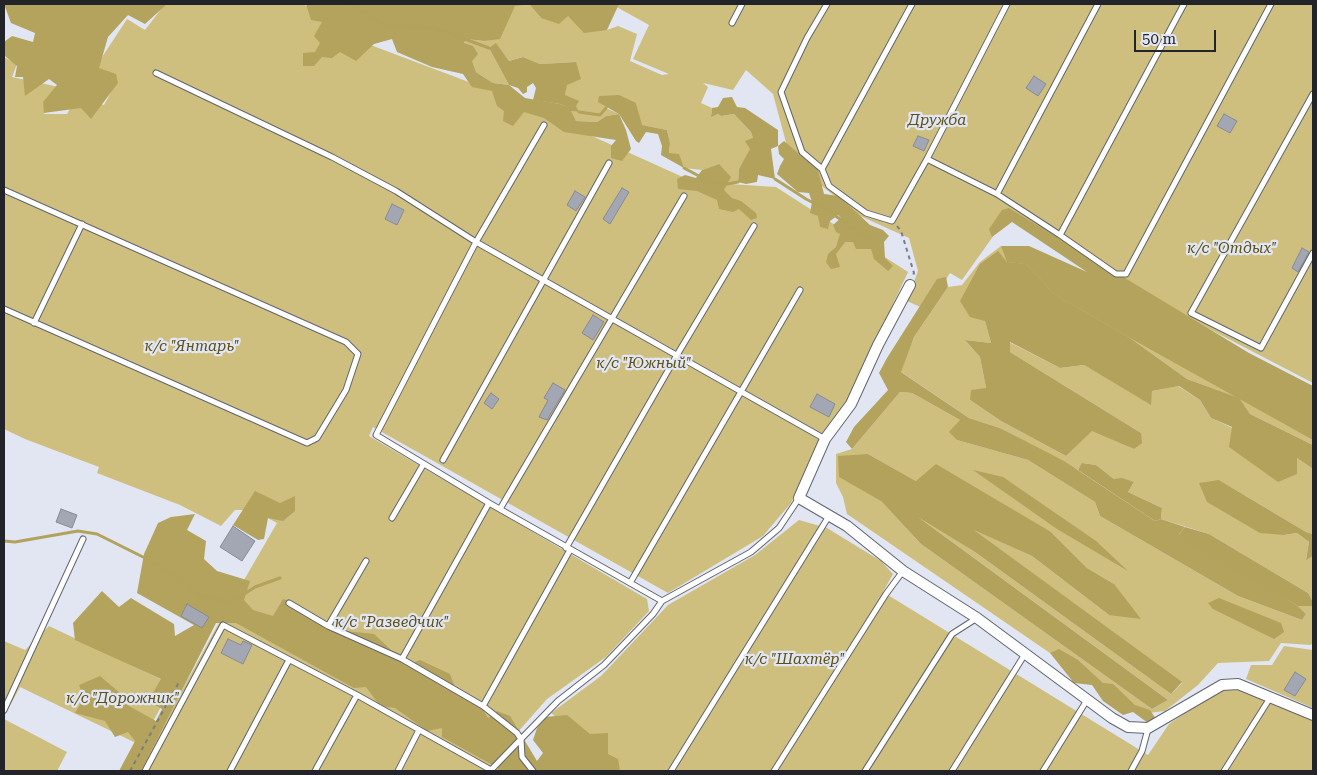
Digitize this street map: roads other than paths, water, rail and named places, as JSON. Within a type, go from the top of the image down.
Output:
[{"type":"street","points":[[910,285],[878,345],[851,404],[825,439],[799,498],[847,526],[903,571],[977,618],[1087,700],[1128,727],[1148,728],[1222,685],[1238,684],[1313,715]]},
{"type":"lane","points":[[732,23],[742,4]]},
{"type":"lane","points":[[827,4],[807,38],[781,92],[802,152],[822,169],[829,186],[866,213],[892,221],[927,159],[1007,4]]},
{"type":"lane","points":[[822,169],[912,4]]},
{"type":"lane","points":[[997,194],[1098,4]]},
{"type":"lane","points":[[1060,235],[1184,4]]},
{"type":"lane","points":[[927,159],[997,194],[1116,274],[1126,274],[1271,4]]},
{"type":"lane","points":[[156,73],[396,191],[476,242],[825,439]]},
{"type":"lane","points":[[1313,94],[1191,313],[1261,348],[1313,253]]},
{"type":"lane","points":[[544,125],[476,242],[376,435],[568,549],[662,601]]},
{"type":"lane","points":[[443,460],[609,163]]},
{"type":"lane","points":[[4,190],[346,342],[358,354],[346,390],[317,438],[307,443],[4,309]]},
{"type":"lane","points":[[500,509],[684,196]]},
{"type":"lane","points":[[34,323],[82,224]]},
{"type":"lane","points":[[483,706],[568,549],[677,355],[754,226]]},
{"type":"lane","points":[[630,583],[800,290]]},
{"type":"lane","points":[[392,518],[424,465]]},
{"type":"lane","points":[[145,771],[223,625],[357,695],[491,771],[558,701],[604,665],[653,614],[662,601],[751,552],[779,528],[799,498]]},
{"type":"lane","points":[[402,659],[489,503]]},
{"type":"lane","points":[[671,771],[829,516]]},
{"type":"lane","points":[[4,710],[83,539]]},
{"type":"lane","points":[[328,626],[366,561]]},
{"type":"lane","points":[[774,771],[886,594],[903,571]]},
{"type":"lane","points":[[289,603],[328,626],[402,659],[483,706],[517,733],[521,739],[522,757],[534,771]]},
{"type":"lane","points":[[866,771],[952,634],[977,618]]},
{"type":"lane","points":[[952,771],[1025,654]]},
{"type":"lane","points":[[230,771],[289,660]]},
{"type":"lane","points":[[315,771],[357,695]]},
{"type":"lane","points":[[1224,771],[1270,697]]},
{"type":"lane","points":[[1043,771],[1087,700]]},
{"type":"lane","points":[[1131,771],[1142,751],[1148,728]]},
{"type":"lane","points":[[398,771],[419,730]]},
{"type":"waterway","points":[[351,4],[386,25],[435,28],[489,48]]},
{"type":"waterway","points":[[579,112],[600,115],[606,108]]},
{"type":"waterway","points":[[684,168],[710,182],[727,184],[738,182]]},
{"type":"waterway","points":[[775,179],[827,210],[867,238]]},
{"type":"waterway","points":[[4,541],[15,542],[78,531],[97,534],[157,564],[201,596],[232,602],[255,587],[280,578]]},
{"type":"park label","name":"Дружба","points":[[937,121]]},
{"type":"park label","name":"к/с \"Отдых\"","points":[[1232,249]]},
{"type":"park label","name":"к/с \"Янтарь\"","points":[[192,347]]},
{"type":"park label","name":"к/с \"Южный\"","points":[[644,364]]},
{"type":"park label","name":"к/с \"Разведчик\"","points":[[392,623]]},
{"type":"park label","name":"к/с \"Шахтёр\"","points":[[795,660]]},
{"type":"park label","name":"к/с \"Дорожник\"","points":[[123,699]]}]
